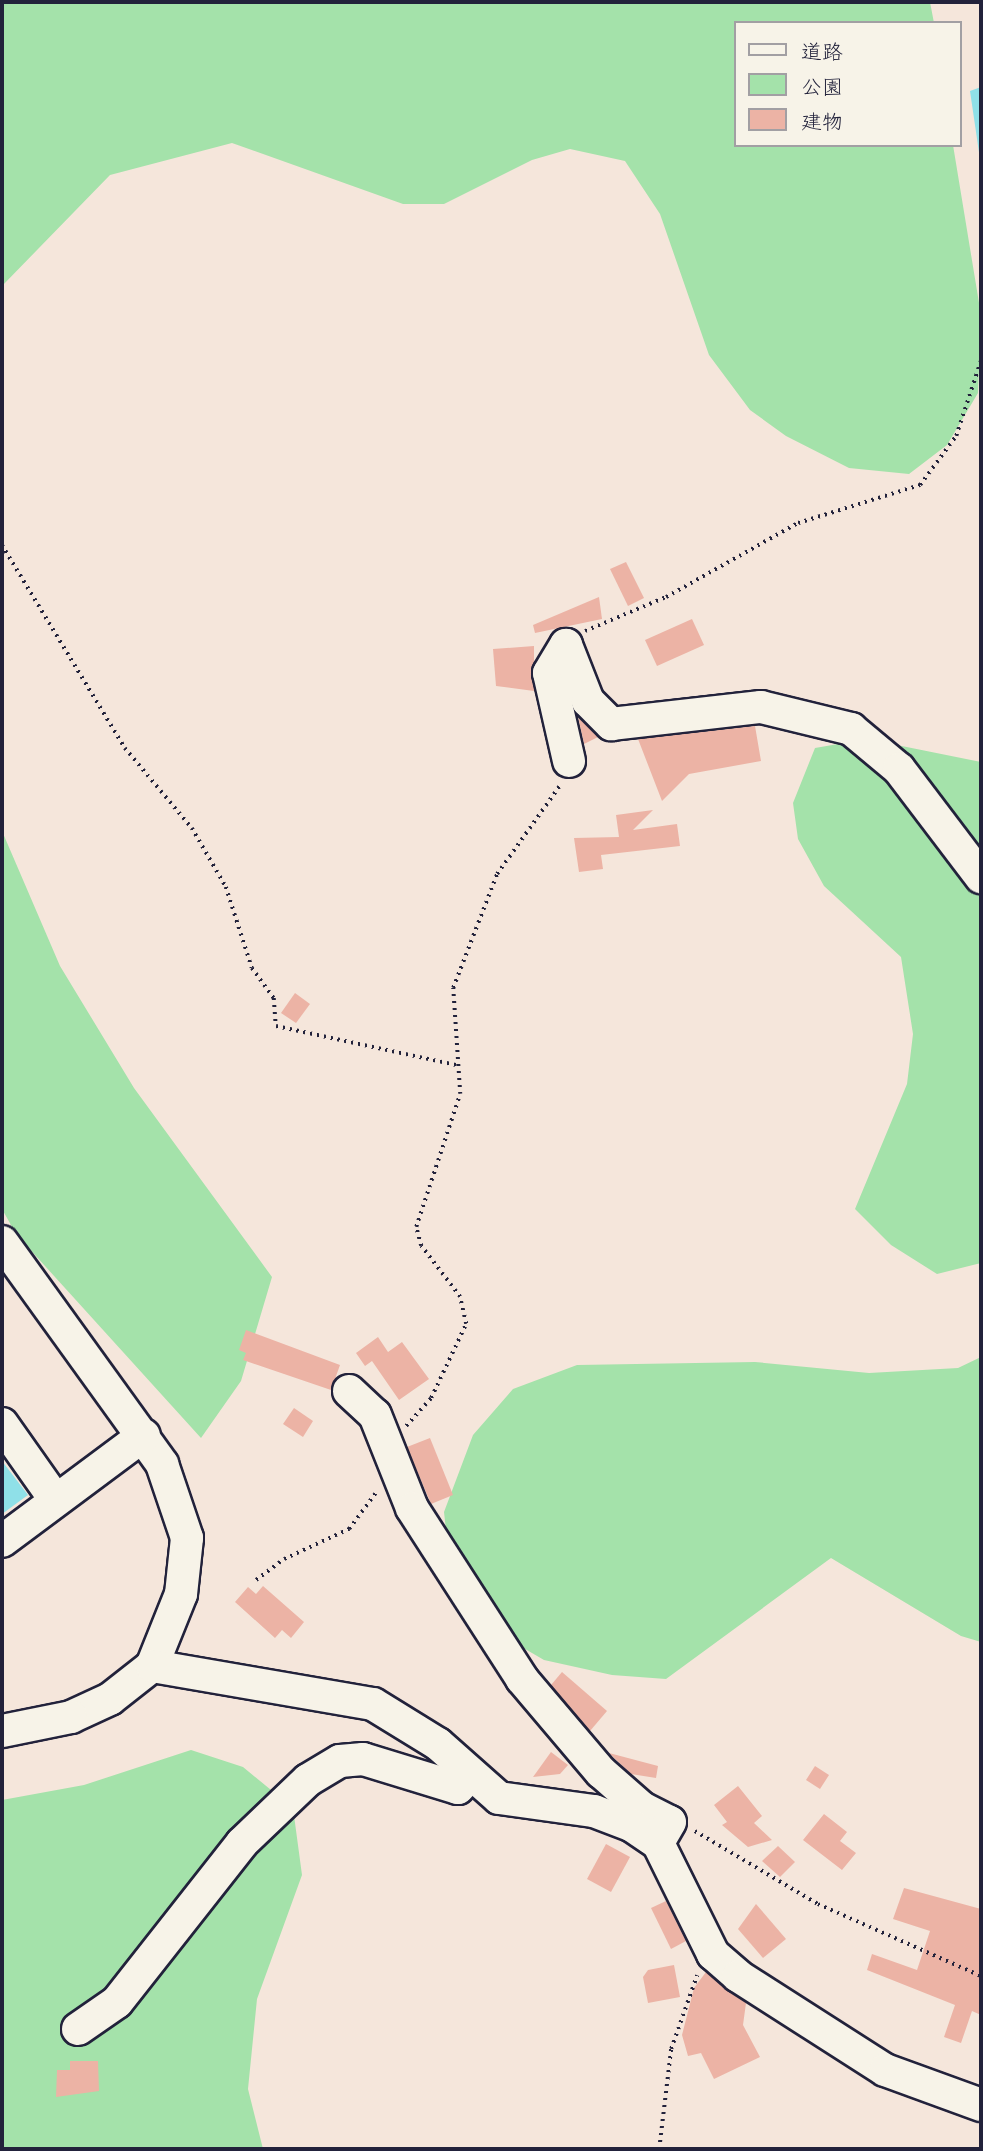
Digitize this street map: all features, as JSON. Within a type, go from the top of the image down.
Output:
[{"type":"street","points":[[566,645],[548,673],[569,761]]},
{"type":"street","points":[[566,645],[588,701],[611,724],[761,706],[851,729],[899,769],[981,877]]},
{"type":"street","points":[[2,1242],[144,1435],[177,1498],[187,1538],[181,1594],[152,1666],[110,1699],[71,1717],[2,1731]]},
{"type":"street","points":[[349,1391],[375,1415],[386,1437],[402,1489],[522,1679],[601,1772],[642,1808],[664,1833],[715,1956],[886,2070],[981,2105]]},
{"type":"street","points":[[2,1424],[55,1499]]},
{"type":"street","points":[[2,1541],[144,1435]]},
{"type":"street","points":[[152,1666],[373,1704],[438,1744],[499,1798],[594,1811],[664,1833]]},
{"type":"street","points":[[78,2029],[117,2002],[242,1843],[308,1780],[340,1761],[363,1759],[411,1768],[458,1788],[471,1774]]},
{"type":"path","points":[[566,645],[798,523],[919,485],[956,436],[981,360]]},
{"type":"path","points":[[2,545],[125,748],[192,828],[226,887],[253,968],[274,998],[276,1026],[457,1065]]},
{"type":"path","points":[[386,1437],[417,1420],[457,1353],[466,1324],[460,1297],[421,1246],[416,1227],[460,1094],[453,988],[467,940],[497,874],[522,832],[550,802],[569,761]]},
{"type":"path","points":[[256,1580],[284,1559],[349,1529],[380,1488],[402,1489]]},
{"type":"path","points":[[664,1833],[704,1834],[745,1865],[818,1904],[981,1976]]},
{"type":"path","points":[[659,2149],[671,2049],[683,2006],[715,1956]]},
{"type":"green space","points":[[2,2],[930,2],[934,21],[734,21],[734,147],[953,147],[981,315],[978,393],[947,445],[909,474],[849,468],[786,436],[750,410],[709,355],[660,214],[625,161],[570,149],[532,160],[444,204],[403,204],[232,143],[110,175],[2,286]]},
{"type":"green space","points":[[867,739],[981,762],[981,1263],[937,1274],[891,1245],[855,1209],[907,1084],[913,1034],[901,957],[824,886],[798,839],[793,803],[815,748]]},
{"type":"green space","points":[[2,831],[60,966],[134,1088],[272,1277],[241,1381],[201,1438],[16,1234],[2,1209]]},
{"type":"green space","points":[[981,1357],[981,1642],[961,1636],[831,1558],[666,1679],[612,1675],[544,1660],[486,1626],[451,1576],[444,1512],[473,1435],[513,1389],[577,1365],[755,1362],[869,1373],[958,1368]]},
{"type":"green space","points":[[191,1750],[243,1767],[293,1808],[302,1875],[257,1999],[248,2089],[263,2149],[2,2149],[2,1800],[84,1785]]},
{"type":"water","points":[[981,87],[981,166],[970,91]]},
{"type":"water","points":[[2,1461],[28,1495],[2,1514]]},
{"type":"building","points":[[626,562],[644,598],[628,606],[610,569]]},
{"type":"building","points":[[599,597],[602,619],[535,633],[533,625]]},
{"type":"building","points":[[692,619],[704,645],[657,666],[645,640]]},
{"type":"building","points":[[534,646],[534,691],[496,686],[493,649]]},
{"type":"building","points":[[578,717],[598,737],[584,744]]},
{"type":"building","points":[[755,726],[761,761],[689,774],[662,801],[638,739]]},
{"type":"building","points":[[653,810],[633,830],[677,824],[680,846],[601,855],[603,869],[579,872],[574,838],[619,837],[616,815]]},
{"type":"building","points":[[295,993],[310,1004],[296,1023],[281,1013]]},
{"type":"building","points":[[246,1330],[340,1365],[331,1390],[243,1360],[246,1353],[239,1350]]},
{"type":"building","points":[[378,1337],[388,1352],[402,1342],[429,1379],[399,1400],[372,1361],[365,1366],[356,1353]]},
{"type":"building","points":[[294,1408],[313,1421],[303,1437],[283,1424]]},
{"type":"building","points":[[430,1438],[453,1495],[431,1504],[407,1447]]},
{"type":"building","points":[[263,1586],[304,1622],[291,1638],[282,1630],[275,1638],[235,1602],[248,1587],[256,1594]]},
{"type":"building","points":[[562,1672],[607,1711],[590,1731],[551,1685]]},
{"type":"building","points":[[551,1752],[568,1765],[560,1774],[533,1777]]},
{"type":"building","points":[[609,1753],[658,1766],[656,1778],[631,1774]]},
{"type":"building","points":[[815,1766],[829,1775],[820,1789],[806,1780]]},
{"type":"building","points":[[738,1786],[762,1816],[754,1823],[772,1840],[748,1847],[722,1825],[727,1822],[714,1805]]},
{"type":"building","points":[[824,1814],[847,1832],[840,1841],[856,1853],[842,1870],[803,1840]]},
{"type":"building","points":[[606,1844],[630,1857],[611,1892],[587,1879]]},
{"type":"building","points":[[778,1846],[795,1862],[780,1877],[762,1861]]},
{"type":"building","points":[[904,1888],[981,1909],[981,2015],[972,2011],[961,2043],[944,2037],[955,2005],[867,1970],[872,1954],[917,1970],[930,1931],[893,1919]]},
{"type":"building","points":[[666,1901],[686,1941],[671,1949],[651,1908]]},
{"type":"building","points":[[756,1904],[786,1939],[763,1958],[738,1929]]},
{"type":"building","points":[[674,1965],[680,1997],[648,2003],[643,1977],[648,1970]]},
{"type":"building","points":[[706,1972],[746,2003],[743,2025],[760,2057],[714,2079],[701,2053],[688,2056],[682,2035],[694,1988]]},
{"type":"building","points":[[70,2061],[98,2061],[99,2091],[56,2097],[57,2070],[70,2070]]}]
